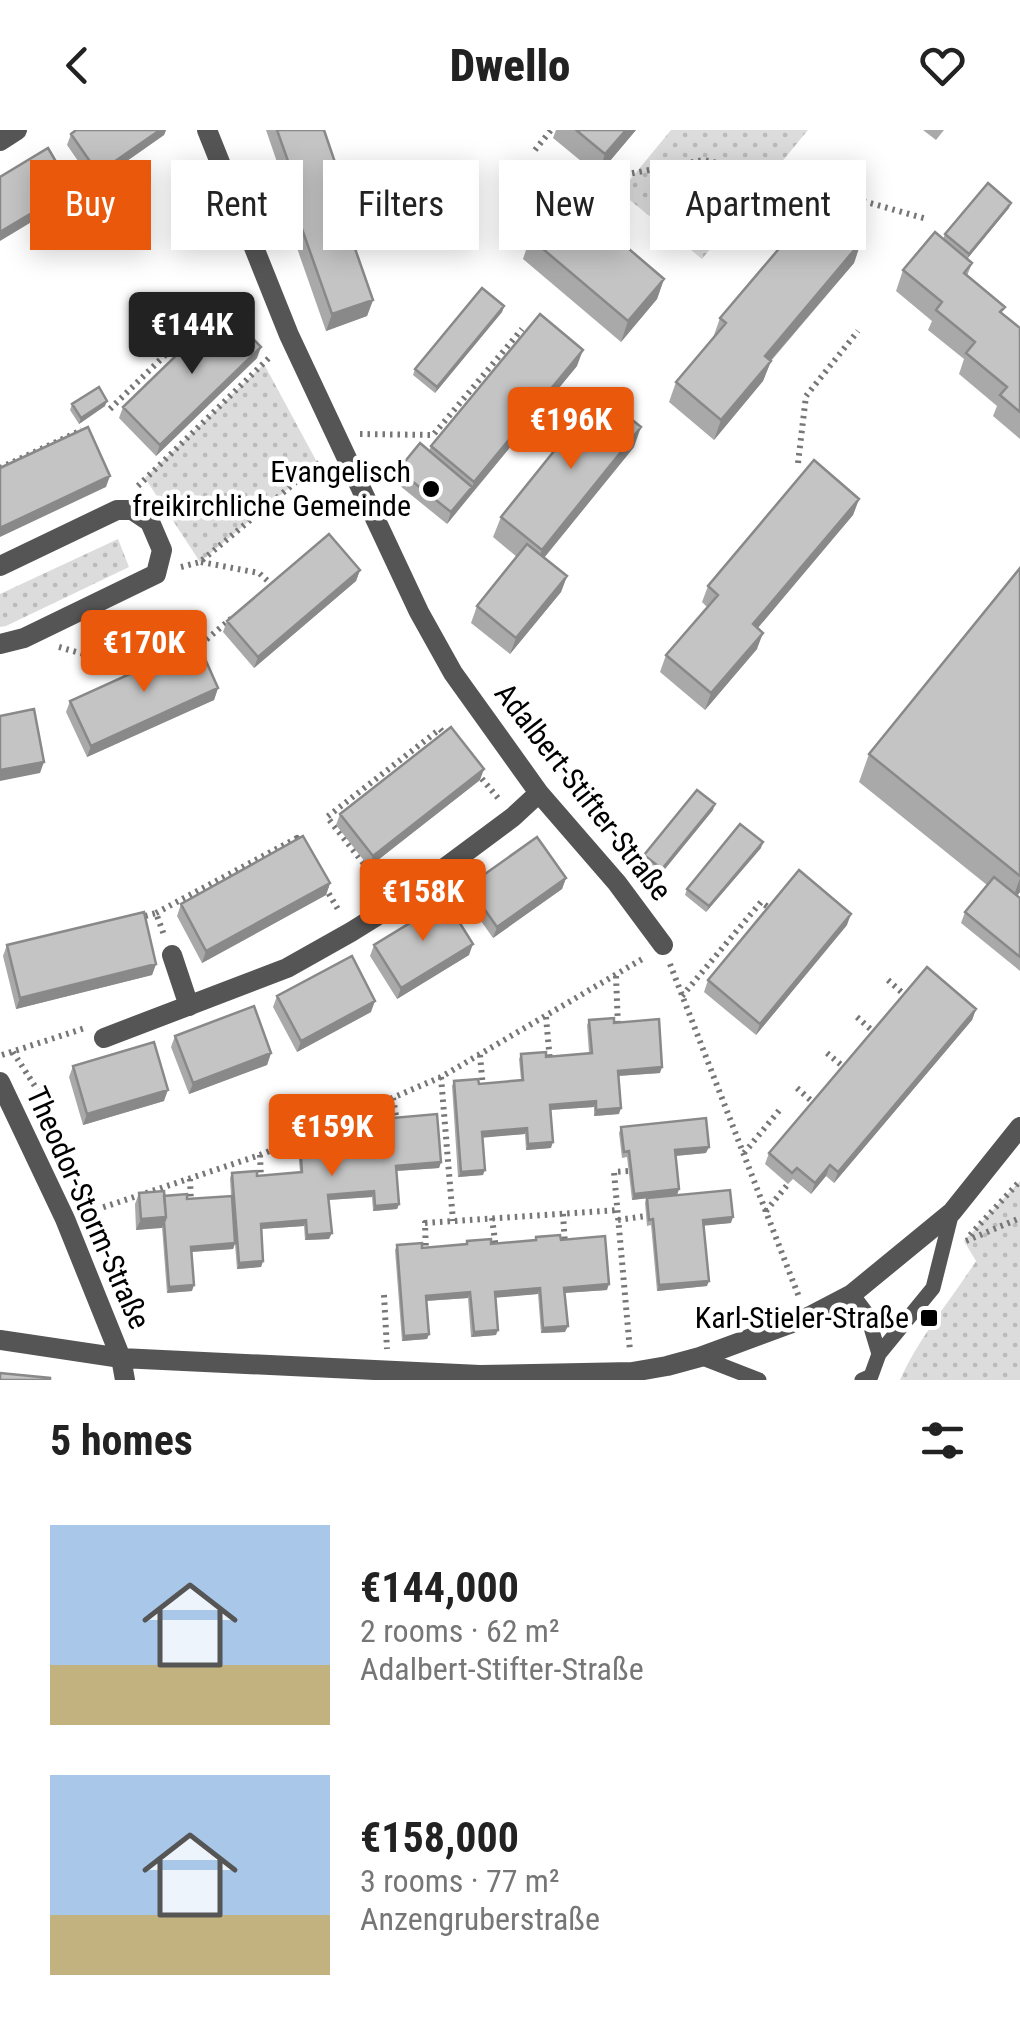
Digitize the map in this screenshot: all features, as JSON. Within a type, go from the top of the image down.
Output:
[{"type":"street","points":[[0,142],[17,130]]},
{"type":"street","name":"Adalbert-Stifter-Straße","points":[[207,130],[289,335],[336,439],[419,612],[453,673],[539,793],[617,883],[663,946]]},
{"type":"street","points":[[0,566],[117,510],[132,510],[150,522],[162,550],[156,574],[24,638],[0,644]]},
{"type":"street","points":[[104,1038],[287,968],[351,932],[396,904],[539,793]]},
{"type":"street","points":[[172,955],[189,1006]]},
{"type":"street","name":"Theodor-Storm-Straße","points":[[0,1082],[65,1220],[121,1358],[125,1380]]},
{"type":"street","points":[[0,1340],[121,1358],[480,1374],[632,1372],[667,1366],[808,1317],[852,1294],[952,1212],[1020,1127]]},
{"type":"lane","points":[[862,1380],[870,1376],[879,1354],[934,1288],[952,1212]]},
{"type":"lane","points":[[852,1294],[866,1314],[879,1354]]},
{"type":"lane","points":[[700,1357],[759,1380]]},
{"type":"path","points":[[535,150],[551,130]]},
{"type":"path","points":[[866,202],[927,219]]},
{"type":"path","points":[[110,409],[212,310],[224,323]]},
{"type":"path","points":[[156,574],[200,562],[318,464],[336,439],[432,435],[522,329]]},
{"type":"path","points":[[798,463],[806,396],[858,332]]},
{"type":"path","points":[[117,510],[289,335]]},
{"type":"path","points":[[251,350],[264,364]]},
{"type":"path","points":[[0,468],[82,430]]},
{"type":"path","points":[[200,562],[260,573],[271,584]]},
{"type":"path","points":[[258,595],[284,573]]},
{"type":"path","points":[[193,650],[233,618]]},
{"type":"path","points":[[24,638],[122,664],[129,680]]},
{"type":"path","points":[[114,687],[145,673]]},
{"type":"path","points":[[396,904],[327,817],[440,729],[452,744]]},
{"type":"path","points":[[477,773],[513,816]]},
{"type":"path","points":[[138,918],[156,913],[297,838],[306,853]]},
{"type":"path","points":[[324,885],[351,932]]},
{"type":"path","points":[[682,996],[761,902],[772,910]]},
{"type":"path","points":[[156,913],[172,955]]},
{"type":"path","points":[[729,940],[740,948]]},
{"type":"path","points":[[65,1220],[260,1154],[441,1077],[663,946],[789,1275]]},
{"type":"path","points":[[701,974],[711,983]]},
{"type":"path","points":[[616,976],[618,1028]]},
{"type":"path","points":[[888,980],[907,997]]},
{"type":"path","points":[[546,1016],[550,1062]]},
{"type":"path","points":[[857,1017],[876,1034]]},
{"type":"path","points":[[0,1056],[93,1025],[98,1040],[104,1038]]},
{"type":"path","points":[[12,1052],[50,1108]]},
{"type":"path","points":[[827,1053],[846,1069]]},
{"type":"path","points":[[480,1056],[482,1089]]},
{"type":"path","points":[[441,1077],[453,1221]]},
{"type":"path","points":[[798,1088],[816,1105]]},
{"type":"path","points":[[394,1098],[397,1123]]},
{"type":"path","points":[[744,1154],[782,1107]]},
{"type":"path","points":[[326,1127],[329,1152]]},
{"type":"path","points":[[260,1154],[261,1181]]},
{"type":"path","points":[[628,1171],[614,1172],[632,1372]]},
{"type":"path","points":[[190,1179],[191,1204]]},
{"type":"path","points":[[765,1212],[788,1184]]},
{"type":"path","points":[[152,1192],[152,1202]]},
{"type":"path","points":[[426,1253],[425,1223],[618,1210]]},
{"type":"path","points":[[563,1214],[564,1245]]},
{"type":"path","points":[[618,1220],[646,1216]]},
{"type":"path","points":[[492,1218],[496,1249]]},
{"type":"path","points":[[964,1242],[1020,1218]]},
{"type":"path","points":[[384,1296],[388,1370]]},
{"type":"shaded area","points":[[671,130],[808,130],[783,160],[650,160],[650,217],[630,200],[630,180]]},
{"type":"shaded area","points":[[691,250],[709,250],[702,259]]},
{"type":"shaded area","points":[[264,364],[318,464],[200,562],[145,478]]},
{"type":"shaded area","points":[[118,539],[129,567],[0,627],[0,594]]},
{"type":"shaded area","points":[[1020,1181],[1020,1380],[900,1380],[976,1261],[964,1241]]},
{"type":"building","points":[[76,130],[160,130],[117,160],[89,160],[71,134]]},
{"type":"building","points":[[277,130],[324,130],[334,160],[323,160],[323,250],[356,250],[373,300],[332,314],[303,232],[303,160],[288,160]]},
{"type":"building","points":[[576,130],[626,130],[605,154]]},
{"type":"building","points":[[48,148],[55,160],[30,160],[30,214],[0,232],[0,177]]},
{"type":"building","points":[[988,183],[1011,203],[969,254],[945,234]]},
{"type":"building","points":[[935,232],[972,263],[964,273],[1005,307],[1000,312],[1020,328],[1020,412],[1000,395],[1007,387],[966,353],[975,342],[936,310],[942,302],[903,270]]},
{"type":"building","points":[[544,250],[630,250],[664,279],[628,321]]},
{"type":"building","points":[[778,250],[854,250],[765,356],[771,361],[721,420],[676,382],[726,323],[720,318]]},
{"type":"building","points":[[482,288],[504,306],[437,387],[415,369]]},
{"type":"building","points":[[224,309],[261,347],[160,445],[123,407]]},
{"type":"building","points":[[540,314],[583,350],[474,482],[431,446]]},
{"type":"building","points":[[99,387],[107,401],[81,418],[72,404]]},
{"type":"building","points":[[600,394],[641,427],[542,550],[501,517]]},
{"type":"building","points":[[88,427],[110,476],[0,528],[0,468]]},
{"type":"building","name":"Evangelisch freikirchliche Gemeinde","points":[[420,443],[472,487],[451,512],[398,470]]},
{"type":"building","points":[[814,460],[859,499],[753,624],[763,633],[711,693],[666,655],[718,595],[708,586]]},
{"type":"building","points":[[329,534],[360,570],[258,657],[227,621]]},
{"type":"building","points":[[527,544],[567,576],[516,638],[477,606]]},
{"type":"building","points":[[1020,568],[1020,876],[869,754]]},
{"type":"building","points":[[198,643],[218,688],[91,746],[70,701]]},
{"type":"building","points":[[34,709],[44,762],[0,770],[0,716]]},
{"type":"building","points":[[451,727],[484,769],[373,856],[340,814]]},
{"type":"building","points":[[697,790],[715,804],[662,869],[644,855]]},
{"type":"building","points":[[740,824],[763,842],[709,906],[687,889]]},
{"type":"building","points":[[303,836],[330,883],[206,951],[181,904]]},
{"type":"building","points":[[537,837],[566,878],[497,927],[468,886]]},
{"type":"building","points":[[799,870],[851,914],[760,1024],[708,980]]},
{"type":"building","points":[[994,877],[1020,898],[1020,957],[965,912]]},
{"type":"building","points":[[446,901],[473,944],[401,988],[374,945]]},
{"type":"building","points":[[144,912],[156,964],[20,998],[7,945]]},
{"type":"building","points":[[352,956],[375,1001],[301,1041],[277,996]]},
{"type":"building","points":[[927,967],[976,1009],[838,1172],[830,1165],[815,1183],[797,1168],[792,1173],[769,1153]]},
{"type":"building","points":[[254,1006],[271,1053],[193,1083],[175,1036]]},
{"type":"building","points":[[614,1018],[614,1023],[659,1019],[662,1067],[618,1071],[621,1108],[596,1110],[596,1101],[550,1105],[553,1142],[528,1144],[527,1128],[482,1132],[485,1170],[461,1172],[454,1081],[478,1079],[479,1084],[523,1080],[521,1054],[546,1052],[546,1057],[592,1053],[589,1020]]},
{"type":"building","points":[[154,1042],[168,1090],[87,1114],[73,1066]]},
{"type":"building","points":[[392,1113],[393,1118],[437,1114],[441,1162],[396,1166],[399,1204],[375,1206],[374,1191],[328,1195],[332,1233],[307,1235],[306,1220],[261,1224],[263,1261],[239,1263],[232,1173],[257,1171],[257,1176],[302,1172],[300,1144],[324,1142],[325,1147],[370,1143],[368,1115]]},
{"type":"building","points":[[706,1118],[709,1147],[675,1150],[679,1189],[634,1194],[629,1151],[624,1152],[621,1127]]},
{"type":"building","points":[[730,1190],[733,1217],[703,1220],[709,1281],[659,1285],[653,1219],[649,1220],[647,1198]]},
{"type":"building","points":[[164,1191],[166,1217],[141,1219],[139,1193]]},
{"type":"building","points":[[187,1194],[187,1199],[232,1196],[235,1243],[191,1247],[194,1285],[169,1287],[164,1196]]},
{"type":"building","points":[[560,1235],[561,1240],[605,1236],[609,1284],[564,1288],[568,1326],[543,1328],[540,1288],[495,1292],[498,1330],[474,1332],[470,1292],[426,1296],[429,1334],[404,1336],[397,1245],[422,1243],[422,1248],[491,1239],[491,1244]]},
{"type":"building","points":[[0,1373],[50,1378],[50,1380],[0,1380]]},
{"type":"place","name":"Evangelisch freikirchliche Gemeinde","points":[[431,489]]},
{"type":"place","name":"Karl-Stieler-Straße","points":[[929,1318]]}]
